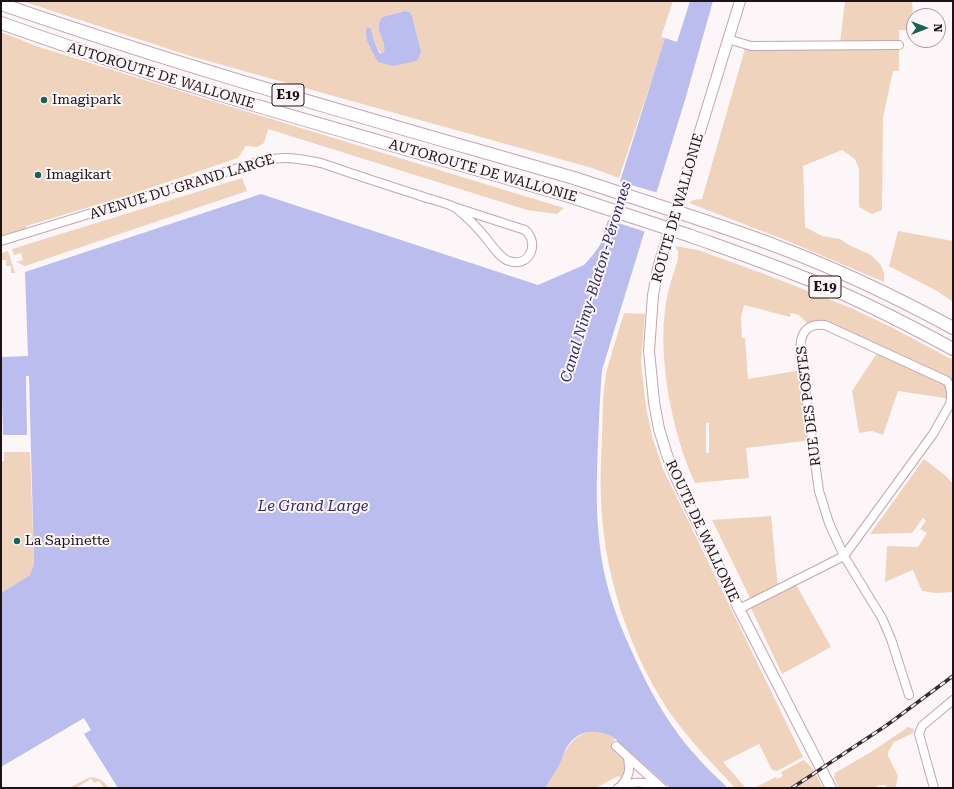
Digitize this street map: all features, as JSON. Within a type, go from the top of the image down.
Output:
[{"type":"highway","name":"AUTOROUTE DE WALLONIE","points":[[1,4],[67,27],[244,82],[577,179],[696,218],[778,247],[850,277],[953,328]]},
{"type":"highway","name":"AUTOROUTE DE WALLONIE","points":[[1,23],[58,44],[176,81],[572,197],[691,236],[772,265],[840,293],[914,328],[953,349]]},
{"type":"main road","name":"ROUTE DE WALLONIE","points":[[740,1],[658,268],[653,295],[649,351],[655,409],[667,455],[678,482],[739,609],[831,788]]},
{"type":"street","points":[[728,39],[751,46],[899,45]]},
{"type":"street","name":"AVENUE DU GRAND LARGE","points":[[1,241],[261,160],[281,157],[299,158],[321,163],[525,230],[530,234],[533,240],[531,253],[523,261],[508,261],[502,257],[478,228],[454,207]]},
{"type":"street","name":"RUE DES POSTES","points":[[739,609],[844,556],[933,434],[950,404],[951,390],[947,380],[825,325],[817,324],[810,326],[805,330],[801,337],[800,352],[819,491],[829,523],[844,556],[882,618],[897,656],[909,695]]},
{"type":"street","points":[[934,788],[924,757],[919,734],[922,726],[953,700]]},
{"type":"street","points":[[616,746],[661,787]]},
{"type":"street","points":[[619,787],[628,777],[630,768],[628,757]]},
{"type":"street","points":[[619,787],[635,782],[647,782],[661,787]]},
{"type":"shaded area","points":[[22,1],[673,1],[661,37],[665,38],[659,58],[619,178],[592,168],[190,56]],"holes":[[[405,11],[410,12],[421,51],[419,58],[393,66],[369,47],[367,27],[371,28],[374,41],[381,54],[384,52],[384,43],[379,31],[379,22],[382,17]]]},
{"type":"shaded area","points":[[845,1],[912,1],[912,8],[906,8],[906,30],[899,30],[899,71],[893,71],[883,118],[882,210],[872,214],[859,207],[859,169],[855,159],[842,150],[803,166],[805,227],[822,236],[840,239],[849,245],[871,255],[881,265],[884,274],[884,282],[783,239],[689,203],[693,200],[702,199],[746,45],[840,42]]},
{"type":"shaded area","points":[[1,32],[36,46],[199,97],[564,208],[557,214],[527,210],[268,129],[264,143],[257,147],[246,146],[238,158],[123,197],[26,226],[27,231],[1,238]]},
{"type":"shaded area","points":[[242,178],[247,191],[25,266],[16,262],[23,260],[21,253],[14,255],[12,249]]},
{"type":"shaded area","points":[[898,231],[953,241],[953,302],[937,291],[889,266]]},
{"type":"shaded area","points":[[675,246],[698,250],[851,308],[893,328],[953,360],[953,384],[951,399],[898,391],[883,435],[872,431],[859,433],[852,391],[879,350],[825,325],[810,326],[799,315],[791,313],[790,317],[744,305],[741,318],[742,338],[745,338],[748,379],[802,370],[812,440],[746,448],[749,478],[695,483],[673,418],[665,370],[664,324],[667,297],[678,259],[678,251]],"holes":[[[706,423],[709,423],[709,453],[706,453]]]},
{"type":"shaded area","points":[[8,251],[15,273],[11,273],[11,266],[6,266],[6,260],[1,260],[1,253]]},
{"type":"shaded area","points":[[624,313],[645,314],[641,363],[646,407],[652,436],[663,469],[803,757],[777,771],[772,770],[759,744],[723,762],[746,788],[735,788],[691,740],[668,710],[641,661],[620,608],[613,581],[603,526],[601,498],[603,406],[606,374]]},
{"type":"shaded area","name":"La Sapinette","points":[[4,452],[30,452],[34,563],[30,575],[1,593],[1,461],[4,461]]},
{"type":"shaded area","points":[[924,459],[946,476],[953,484],[953,592],[936,593],[922,591],[913,570],[885,582],[887,546],[918,547],[927,533],[920,529],[926,521],[923,518],[912,533],[870,534]]},
{"type":"shaded area","points":[[771,516],[778,589],[794,581],[831,647],[782,674],[749,604],[752,602],[712,520]]},
{"type":"shaded area","points":[[908,727],[914,729],[913,733],[894,742],[888,752],[888,756],[898,776],[896,787],[887,788],[885,785],[879,785],[874,788],[839,788],[834,778],[835,773],[871,752]]},
{"type":"shaded area","points":[[594,731],[605,733],[615,738],[612,744],[628,757],[626,769],[622,777],[618,776],[596,788],[545,788],[571,743],[580,735]]},
{"type":"shaded area","points":[[804,760],[813,769],[823,788],[754,788],[776,777],[777,779],[783,776],[781,772]]},
{"type":"shaded area","points":[[93,777],[102,781],[109,788],[104,788],[99,781],[94,783],[91,779],[76,788],[69,788],[88,778]]},
{"type":"water","name":"Le Grand Large","points":[[690,1],[713,1],[685,100],[602,370],[597,461],[597,516],[601,552],[608,588],[618,618],[639,667],[658,703],[680,737],[705,766],[728,788],[670,788],[613,737],[607,734],[595,732],[584,733],[573,739],[545,788],[118,788],[84,734],[91,730],[84,718],[1,767],[1,593],[30,575],[34,563],[29,376],[26,376],[27,435],[3,435],[1,357],[28,356],[25,272],[261,194],[538,285],[584,265],[600,245],[665,38],[677,42]]},
{"type":"water","points":[[405,11],[410,12],[412,16],[421,51],[419,58],[416,61],[393,66],[378,62],[367,40],[367,27],[371,28],[374,41],[380,54],[384,52],[384,43],[379,31],[379,22],[382,17]]},
{"type":"pier","points":[[618,181],[658,193],[646,232],[606,219]]},
{"type":"railway","points":[[792,788],[887,725],[953,676]]},
{"type":"place","name":"Imagipark","points":[[44,100]]},
{"type":"place","name":"Imagikart","points":[[38,175]]},
{"type":"place","name":"La Sapinette","points":[[17,541]]},
{"type":"water label","name":"Canal Nimy-Blaton-Péronnes","points":[[596,282]]}]
